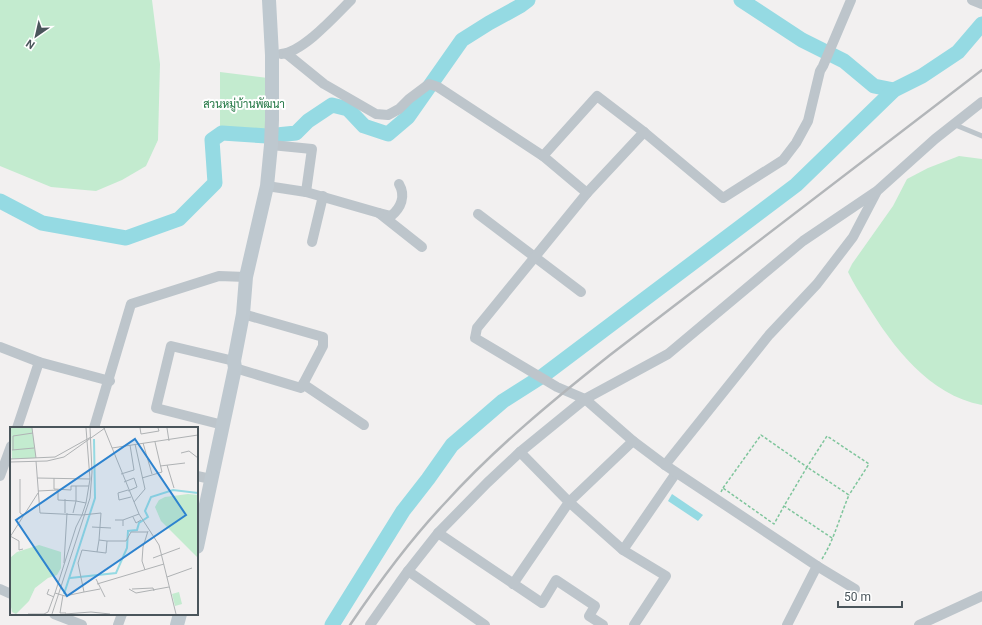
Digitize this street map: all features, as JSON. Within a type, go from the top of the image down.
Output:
[{"type":"street","points":[[198,542],[223,425],[243,314],[246,277],[267,186],[272,120],[270,0]]},
{"type":"street","points":[[272,55],[287,54],[313,37],[350,0]]},
{"type":"street","points":[[543,156],[597,96],[644,132],[723,198],[783,160],[796,143],[808,121],[820,71],[851,0]]},
{"type":"street","points":[[972,0],[982,4]]},
{"type":"street","points":[[287,54],[324,84],[376,114],[388,115],[399,110],[409,100],[433,85],[543,156],[587,193]]},
{"type":"street","points":[[370,625],[408,571],[438,533],[520,452],[585,400],[668,354],[803,241],[877,191],[935,139],[982,102]]},
{"type":"street","points":[[644,132],[587,193],[477,328],[474,338],[557,388],[585,400],[633,442],[676,473],[855,590]]},
{"type":"street","points":[[271,144],[312,149],[306,192]]},
{"type":"street","points":[[267,186],[323,196],[391,216],[396,212],[403,197],[399,184]]},
{"type":"street","points":[[665,465],[769,335],[817,284],[853,237],[877,191]]},
{"type":"street","points":[[312,242],[323,196]]},
{"type":"street","points":[[845,212],[853,214],[861,222]]},
{"type":"street","points":[[379,213],[422,247]]},
{"type":"street","points":[[478,214],[581,292]]},
{"type":"street","points":[[94,427],[110,381],[131,304],[219,276],[246,277]]},
{"type":"street","points":[[223,425],[156,408],[171,346],[234,364],[301,388],[323,346],[323,336],[243,314]]},
{"type":"street","points":[[0,347],[39,362],[110,381]]},
{"type":"street","points":[[17,427],[39,362]]},
{"type":"street","points":[[303,384],[364,425]]},
{"type":"street","points":[[512,584],[569,502],[633,442]]},
{"type":"street","points":[[0,476],[10,449]]},
{"type":"street","points":[[520,452],[569,502],[623,550],[666,576],[634,625]]},
{"type":"street","points":[[623,550],[676,473]]},
{"type":"street","points":[[198,476],[211,479]]},
{"type":"street","points":[[438,533],[542,603],[556,580],[595,606],[589,616],[603,625]]},
{"type":"street","points":[[787,625],[818,566]]},
{"type":"street","points":[[408,571],[485,625]]},
{"type":"street","points":[[0,590],[10,594]]},
{"type":"street","points":[[921,625],[982,596]]},
{"type":"street","points":[[57,615],[82,625]]},
{"type":"street","points":[[118,625],[122,615]]},
{"type":"street","points":[[177,625],[180,615]]},
{"type":"lane","points":[[953,124],[982,136]]},
{"type":"path","points":[[716,499],[761,435],[849,496]]},
{"type":"path","points":[[723,488],[774,524],[806,467],[827,436],[869,464],[849,496],[832,538],[818,566]]},
{"type":"path","points":[[784,506],[832,538]]},
{"type":"green space","points":[[0,0],[152,0],[160,64],[158,140],[146,166],[122,180],[96,191],[51,187],[0,166]]},
{"type":"green space","name":"สวนหมู่บ้านพัฒนา","points":[[220,72],[268,78],[267,136],[220,131]]},
{"type":"green space","points":[[959,156],[982,159],[982,405],[963,400],[945,391],[914,367],[888,336],[854,284],[848,272],[852,264],[893,206],[907,179],[928,168]]},
{"type":"water","points":[[672,494],[703,515],[698,521],[668,501]]},
{"type":"waterway","points":[[0,201],[42,223],[126,238],[179,219],[215,183],[212,140],[222,133],[267,136],[296,133],[308,121],[332,105],[348,109],[364,126],[388,134],[408,117],[462,40],[528,0]]},
{"type":"waterway","points":[[741,0],[802,40],[844,61],[874,86],[894,90]]},
{"type":"waterway","points":[[332,625],[403,511],[452,445],[503,401],[544,375],[796,185],[894,90],[922,76],[958,52],[982,24]]},
{"type":"railway","points":[[350,625],[395,562],[432,517],[484,463],[524,426],[610,355],[982,70]]}]
